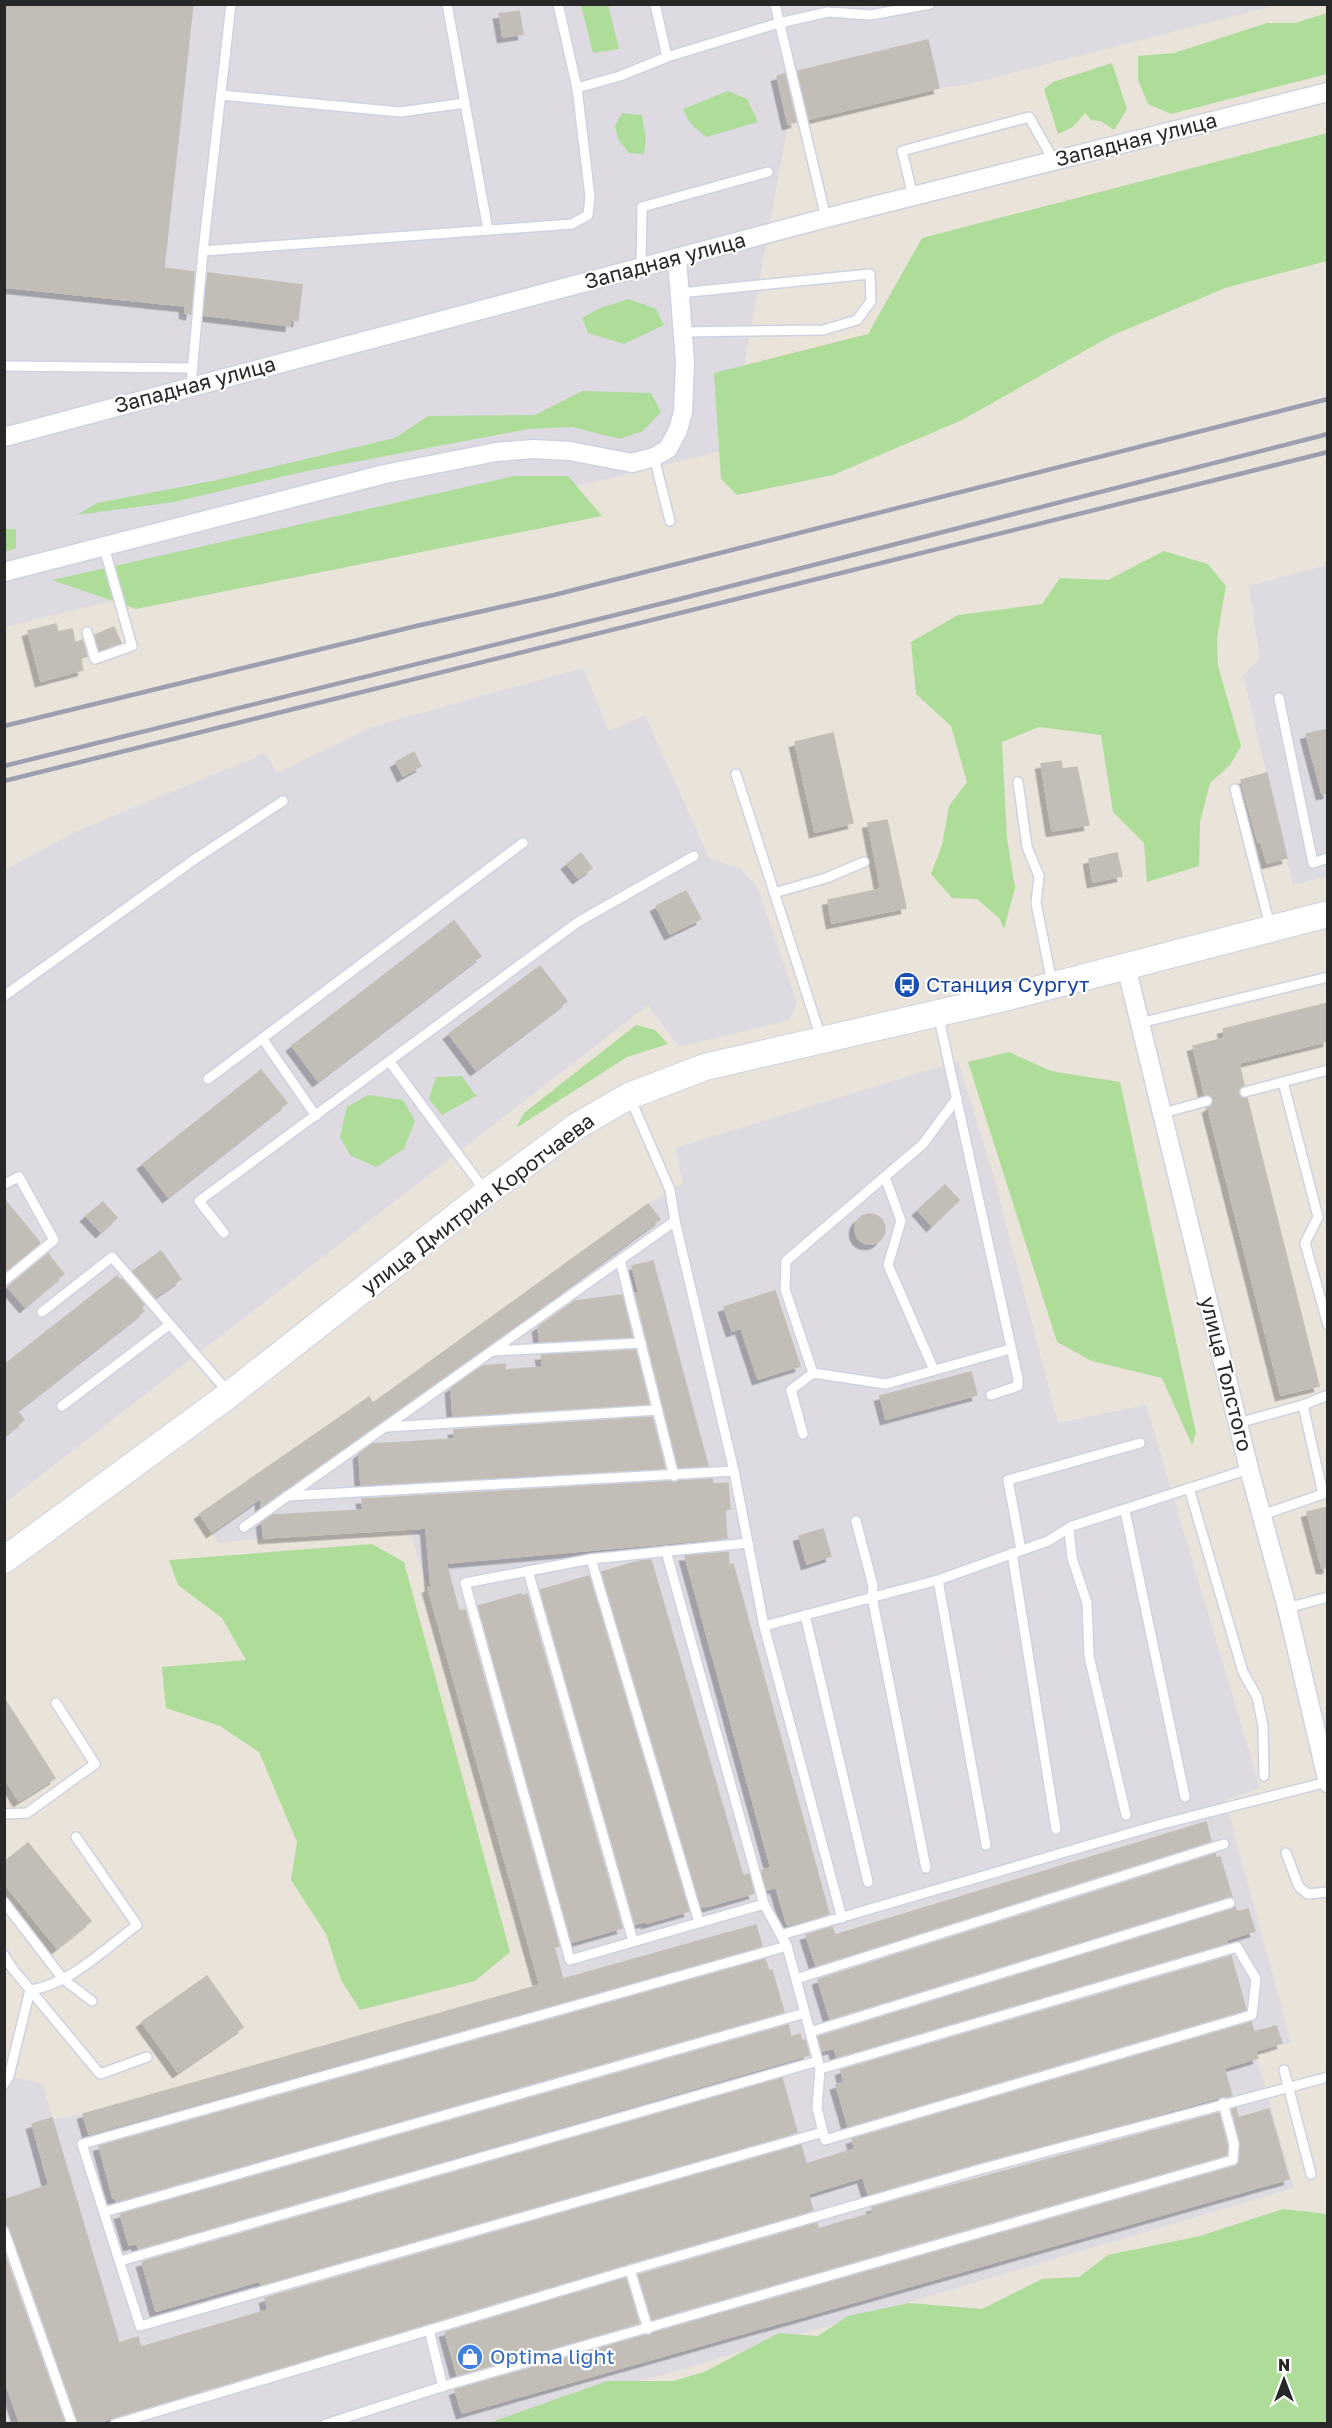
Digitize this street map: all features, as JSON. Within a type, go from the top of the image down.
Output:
[{"type":"street","name":"Западная улица","points":[[4,437],[192,376],[677,259],[826,218],[1328,92]]},
{"type":"street","points":[[4,572],[385,474],[496,452],[533,449],[570,451],[632,463],[654,457],[668,449],[678,430],[682,412],[685,362],[677,259]]},
{"type":"street","name":"улица Дмитрия Коротчаева","points":[[4,1560],[230,1394],[486,1193],[577,1126],[629,1096],[705,1067],[1053,985],[1328,914]]},
{"type":"street","name":"улица Толстого","points":[[1125,966],[1249,1469],[1287,1608],[1328,1783]]},
{"type":"lane","points":[[4,366],[192,376],[203,251],[231,4]]},
{"type":"lane","points":[[447,4],[488,230]]},
{"type":"lane","points":[[203,251],[572,224],[588,215],[590,197],[577,88],[558,4]]},
{"type":"lane","points":[[655,4],[667,57]]},
{"type":"lane","points":[[775,4],[826,218]]},
{"type":"lane","points":[[577,88],[620,76],[667,57],[780,23],[828,12],[871,15],[930,4]]},
{"type":"lane","points":[[221,95],[400,112],[465,103]]},
{"type":"lane","points":[[913,196],[902,151],[1029,117],[1054,161]]},
{"type":"lane","points":[[641,268],[642,207],[768,172]]},
{"type":"lane","points":[[680,293],[870,274],[872,301],[857,320],[823,330],[683,332]]},
{"type":"lane","points":[[654,457],[670,520]]},
{"type":"lane","points":[[87,632],[95,659],[132,646],[104,547]]},
{"type":"lane","points":[[1279,698],[1313,863],[1328,858]]},
{"type":"lane","points":[[736,774],[822,1040]]},
{"type":"lane","points":[[1018,783],[1027,847],[1039,876],[1036,903],[1053,985]]},
{"type":"lane","points":[[1235,789],[1271,929]]},
{"type":"lane","points":[[4,996],[195,860],[283,801]]},
{"type":"lane","points":[[208,1079],[523,843]]},
{"type":"lane","points":[[224,1233],[199,1201],[578,922],[694,856]]},
{"type":"lane","points":[[774,893],[826,878],[864,862]]},
{"type":"lane","points":[[1140,1023],[1328,978]]},
{"type":"lane","points":[[938,1012],[1018,1386],[991,1395]]},
{"type":"lane","points":[[262,1038],[316,1116]]},
{"type":"lane","points":[[390,1062],[486,1193]]},
{"type":"lane","points":[[1245,1092],[1328,1070]]},
{"type":"lane","points":[[1283,1082],[1318,1217],[1305,1244],[1328,1325]]},
{"type":"lane","points":[[629,1096],[670,1190],[675,1221],[734,1471],[764,1626],[842,1918]]},
{"type":"lane","points":[[813,1373],[785,1288],[786,1261],[923,1144],[957,1098]]},
{"type":"lane","points":[[1163,1113],[1207,1101]]},
{"type":"lane","points":[[4,1184],[19,1177],[54,1240],[4,1281]]},
{"type":"lane","points":[[885,1178],[901,1221],[888,1265],[934,1370]]},
{"type":"lane","points":[[244,1527],[675,1221]]},
{"type":"lane","points":[[42,1312],[112,1257],[230,1394]]},
{"type":"lane","points":[[620,1260],[674,1476]]},
{"type":"lane","points":[[62,1406],[170,1325]]},
{"type":"lane","points":[[493,1351],[640,1343]]},
{"type":"lane","points":[[803,1434],[791,1390],[813,1373],[886,1384],[1010,1349]]},
{"type":"lane","points":[[1238,1423],[1303,1405],[1328,1395]]},
{"type":"lane","points":[[1262,1515],[1323,1494],[1303,1405]]},
{"type":"lane","points":[[385,1427],[657,1410]]},
{"type":"lane","points":[[1056,1829],[1008,1480],[1140,1443]]},
{"type":"lane","points":[[764,1626],[938,1580],[1048,1541],[1069,1529],[1249,1469]]},
{"type":"lane","points":[[287,1497],[734,1471]]},
{"type":"lane","points":[[1189,1488],[1243,1672],[1257,1697],[1263,1726],[1264,1776]]},
{"type":"lane","points":[[1125,1511],[1185,1797]]},
{"type":"lane","points":[[856,1521],[873,1586],[872,1597],[926,1868]]},
{"type":"lane","points":[[1069,1529],[1072,1558],[1087,1603],[1089,1656],[1126,1815]]},
{"type":"lane","points":[[748,1543],[591,1559],[465,1583],[570,1960],[764,1904]]},
{"type":"lane","points":[[120,2261],[819,2065],[1237,1947],[1256,1979],[1252,2015],[825,2140],[817,2108],[819,2065],[796,1979],[787,1946],[764,1904],[666,1551]]},
{"type":"lane","points":[[591,1559],[699,1922]]},
{"type":"lane","points":[[528,1571],[633,1941]]},
{"type":"lane","points":[[938,1580],[986,1845]]},
{"type":"lane","points":[[1287,1608],[1328,1597]]},
{"type":"lane","points":[[805,1615],[868,1882]]},
{"type":"lane","points":[[4,1814],[27,1813],[95,1764],[57,1703]]},
{"type":"lane","points":[[781,1935],[1158,1825],[1328,1783]]},
{"type":"lane","points":[[30,1990],[46,1988],[63,1980],[137,1925],[75,1837]]},
{"type":"lane","points":[[796,1979],[1224,1844]]},
{"type":"lane","points":[[1286,1853],[1299,1887],[1308,1894],[1328,1892]]},
{"type":"lane","points":[[4,1902],[63,1980],[92,2001]]},
{"type":"lane","points":[[810,2032],[1230,1903]]},
{"type":"lane","points":[[787,1946],[82,2145],[140,2326],[823,2132]]},
{"type":"lane","points":[[4,1955],[8,1970],[30,1990],[100,2074],[147,2057]]},
{"type":"lane","points":[[4,2084],[9,2076],[30,1990]]},
{"type":"lane","points":[[104,2212],[805,2013]]},
{"type":"lane","points":[[1284,2070],[1291,2088],[1311,2174]]},
{"type":"lane","points":[[115,2424],[630,2270],[1223,2103],[1328,2077]]},
{"type":"lane","points":[[326,2424],[443,2387],[1233,2160],[1234,2145],[1223,2103]]},
{"type":"lane","points":[[4,2231],[72,2424]]},
{"type":"lane","points":[[630,2270],[648,2329]]},
{"type":"lane","points":[[429,2330],[443,2387]]},
{"type":"shaded area","points":[[4,5],[1277,5],[969,84],[939,88],[788,124],[729,449],[5,627]]},
{"type":"shaded area","points":[[1327,565],[1327,876],[1293,885],[1243,675],[1260,659],[1249,586]]},
{"type":"shaded area","points":[[583,668],[609,731],[645,715],[709,858],[741,869],[757,887],[797,1003],[790,1020],[679,1047],[648,1005],[5,1503],[5,870],[75,832],[266,753],[277,773],[375,726]]},
{"type":"shaded area","points":[[958,1061],[994,1178],[1058,1423],[1146,1405],[1260,1788],[1225,1800],[1291,2042],[1255,2052],[1294,2188],[500,2423],[9,2423],[4,2410],[4,2075],[42,2084],[53,2119],[83,2114],[540,1985],[428,1588],[409,1529],[219,1543],[200,1514],[369,1397],[373,1403],[648,1204],[683,1183],[675,1148]]},
{"type":"green space","points":[[581,5],[608,5],[619,49],[593,53]]},
{"type":"green space","points":[[1327,13],[1327,74],[1171,114],[1148,104],[1138,80],[1138,56],[1174,53],[1267,23],[1295,23]]},
{"type":"green space","points":[[1112,63],[1127,109],[1114,130],[1101,121],[1091,120],[1085,113],[1073,127],[1058,134],[1044,89],[1053,82]]},
{"type":"green space","points":[[728,91],[747,99],[758,122],[706,137],[690,123],[683,109]]},
{"type":"green space","points":[[622,113],[642,115],[646,139],[644,154],[629,153],[618,139],[615,126]]},
{"type":"green space","points":[[1327,133],[1327,261],[1225,288],[1111,336],[962,420],[833,475],[737,495],[721,479],[714,373],[868,334],[922,238]]},
{"type":"green space","points":[[629,299],[656,309],[664,325],[624,344],[588,333],[582,318],[600,308]]},
{"type":"green space","points":[[582,391],[651,393],[661,412],[643,431],[620,439],[572,427],[529,429],[302,472],[174,502],[77,515],[97,503],[217,480],[395,438],[428,416],[535,415]]},
{"type":"green space","points":[[515,476],[568,476],[602,516],[136,609],[52,580]]},
{"type":"green space","points":[[4,529],[16,529],[16,548],[5,552]]},
{"type":"green space","points":[[1164,551],[1208,564],[1226,586],[1217,638],[1218,666],[1241,746],[1230,765],[1210,783],[1200,822],[1199,866],[1147,882],[1144,843],[1113,812],[1101,735],[1039,727],[1002,742],[1007,838],[1015,888],[1004,929],[999,918],[977,899],[952,898],[931,874],[942,845],[949,806],[967,782],[951,726],[916,694],[911,642],[958,615],[1042,604],[1060,578],[1108,580]]},
{"type":"green space","points":[[636,1025],[655,1030],[668,1044],[627,1057],[516,1128],[524,1113]]},
{"type":"green space","points":[[1009,1052],[1051,1071],[1120,1082],[1196,1433],[1192,1445],[1162,1378],[1092,1361],[1057,1342],[968,1062]]},
{"type":"green space","points":[[462,1076],[476,1096],[442,1115],[429,1099],[436,1077]]},
{"type":"green space","points":[[368,1095],[403,1100],[415,1121],[404,1149],[376,1167],[350,1155],[340,1137],[347,1107]]},
{"type":"green space","points":[[372,1544],[404,1562],[510,1952],[475,1981],[360,2010],[341,1980],[326,1934],[291,1880],[297,1842],[259,1752],[220,1726],[166,1708],[162,1667],[246,1660],[222,1618],[178,1585],[169,1560]]},
{"type":"green space","points":[[1283,2209],[1327,2214],[1327,2423],[489,2423],[607,2381],[673,2381],[704,2372],[779,2333],[818,2336],[848,2316],[909,2303],[982,2309],[1042,2279],[1079,2277],[1108,2255],[1200,2236]]},
{"type":"building","points":[[4,4],[193,4],[164,268],[194,272],[191,314],[185,313],[185,306],[4,287]]},
{"type":"building","points":[[519,11],[523,34],[503,37],[499,14]]},
{"type":"building","points":[[928,40],[939,88],[809,119],[798,71]]},
{"type":"building","points":[[785,74],[796,122],[788,124],[777,76]]},
{"type":"building","points":[[208,273],[302,285],[298,321],[291,320],[290,326],[204,315]]},
{"type":"building","points":[[56,624],[58,632],[72,629],[75,643],[82,640],[87,656],[80,659],[83,670],[41,681],[28,631]]},
{"type":"building","points":[[114,627],[121,643],[99,650],[95,635]]},
{"type":"building","points":[[1328,729],[1328,793],[1322,794],[1306,734]]},
{"type":"building","points":[[833,733],[853,823],[815,832],[795,742]]},
{"type":"building","points":[[414,752],[421,766],[403,776],[396,762]]},
{"type":"building","points":[[1061,761],[1062,769],[1077,767],[1089,825],[1052,831],[1041,764]]},
{"type":"building","points":[[1267,773],[1287,858],[1267,863],[1261,842],[1258,842],[1241,780]]},
{"type":"building","points":[[887,820],[906,908],[832,923],[828,900],[881,889],[868,823]]},
{"type":"building","points":[[581,853],[592,868],[578,878],[567,864]]},
{"type":"building","points":[[1117,853],[1122,876],[1093,882],[1089,859]]},
{"type":"building","points":[[686,891],[701,919],[670,934],[656,906]]},
{"type":"building","points":[[454,921],[481,956],[318,1081],[292,1046]]},
{"type":"building","points":[[540,966],[567,1001],[476,1070],[449,1034]]},
{"type":"building","points":[[1328,1003],[1328,1041],[1239,1063],[1244,1085],[1238,1093],[1241,1097],[1247,1098],[1319,1386],[1281,1395],[1208,1108],[1214,1100],[1211,1096],[1205,1095],[1193,1046],[1225,1038],[1223,1029]]},
{"type":"building","points":[[261,1070],[287,1103],[168,1197],[143,1164]]},
{"type":"building","points":[[945,1185],[959,1200],[932,1226],[918,1210]]},
{"type":"building","points":[[4,1199],[40,1243],[4,1272]]},
{"type":"building","points":[[103,1202],[117,1218],[101,1232],[86,1216]]},
{"type":"building","points":[[648,1204],[660,1219],[544,1304],[546,1304],[261,1506],[261,1498],[212,1532],[200,1514],[369,1397],[373,1403]]},
{"type":"building","points":[[870,1214],[881,1218],[885,1229],[881,1240],[870,1244],[859,1240],[855,1229],[859,1218]]},
{"type":"building","points":[[161,1251],[181,1279],[155,1297],[133,1271]]},
{"type":"building","points":[[48,1254],[64,1274],[25,1307],[8,1287]]},
{"type":"building","points":[[653,1261],[708,1466],[679,1467],[635,1293],[639,1293],[632,1266]]},
{"type":"building","points":[[117,1276],[144,1305],[141,1307],[144,1311],[17,1411],[24,1420],[4,1436],[4,1365]]},
{"type":"building","points":[[775,1291],[800,1366],[758,1379],[741,1328],[732,1331],[724,1307]]},
{"type":"building","points":[[622,1295],[632,1337],[540,1342],[538,1327],[575,1301]]},
{"type":"building","points":[[636,1350],[649,1404],[453,1416],[451,1388],[483,1366],[505,1364],[505,1370],[543,1367],[541,1355]]},
{"type":"building","points":[[971,1372],[977,1395],[886,1419],[880,1396]]},
{"type":"building","points":[[652,1417],[665,1468],[361,1485],[359,1454],[372,1444],[454,1439],[454,1430]]},
{"type":"building","points":[[712,1479],[713,1484],[728,1483],[730,1509],[725,1510],[727,1538],[446,1563],[459,1611],[465,1610],[559,1946],[554,1947],[563,1979],[756,1925],[762,1946],[89,2134],[83,2114],[540,1985],[428,1588],[431,1587],[426,1528],[264,1538],[262,1522],[272,1515],[363,1510],[362,1499]]},
{"type":"building","points":[[1328,1507],[1328,1568],[1322,1568],[1307,1512]]},
{"type":"building","points":[[823,1529],[831,1556],[807,1564],[799,1536]]},
{"type":"building","points":[[728,1552],[729,1565],[733,1564],[829,1914],[787,1925],[776,1887],[767,1890],[762,1870],[771,1868],[685,1556]]},
{"type":"building","points":[[651,1560],[743,1876],[749,1874],[754,1893],[709,1906],[702,1907],[602,1572],[639,1561]]},
{"type":"building","points":[[589,1576],[689,1911],[647,1923],[647,1921],[635,1924],[540,1590]]},
{"type":"building","points":[[521,1594],[522,1596],[527,1594],[622,1928],[572,1942],[478,1606]]},
{"type":"building","points":[[4,1698],[55,1778],[19,1801],[4,1777]]},
{"type":"building","points":[[1206,1822],[1211,1841],[816,1966],[806,1935],[832,1927],[835,1935]]},
{"type":"building","points":[[28,1843],[91,1921],[57,1948],[4,1883],[4,1862]]},
{"type":"building","points":[[1215,1854],[1216,1858],[1220,1857],[1232,1897],[830,2019],[818,1980],[820,1979]]},
{"type":"building","points":[[1235,1907],[1237,1912],[1248,1909],[1255,1931],[1226,1940],[1227,1943],[837,2057],[834,2048],[822,2051],[818,2037]]},
{"type":"building","points":[[1231,1956],[1246,2010],[848,2126],[836,2085],[844,2082],[841,2070]]},
{"type":"building","points":[[765,1959],[769,1971],[772,1970],[784,2012],[116,2201],[115,2197],[113,2198],[99,2146]]},
{"type":"building","points":[[207,1976],[243,2027],[178,2072],[142,2022]]},
{"type":"building","points":[[1251,2022],[1254,2032],[1276,2026],[1282,2043],[1255,2051],[1258,2058],[1224,2068],[1232,2096],[1221,2097],[868,2194],[863,2177],[808,2194],[813,2210],[92,2424],[79,2424],[10,2229],[4,2224],[4,2200],[49,2185],[32,2124],[52,2118],[119,2343],[138,2337],[141,2347],[268,2310],[265,2298],[801,2145],[806,2164],[855,2149],[852,2139]]},
{"type":"building","points":[[788,2025],[791,2037],[800,2034],[802,2041],[805,2040],[809,2055],[139,2249],[137,2243],[129,2245],[120,2214]]},
{"type":"building","points":[[782,2078],[797,2132],[261,2285],[260,2281],[156,2311],[142,2262]]},
{"type":"building","points":[[1236,2108],[1238,2118],[1269,2109],[1289,2179],[462,2413],[455,2390],[461,2388],[1235,2166],[1240,2161],[1241,2144],[1232,2110]]},
{"type":"building","points":[[1219,2113],[1227,2145],[1227,2155],[652,2319],[638,2275],[817,2223],[818,2229],[873,2213],[872,2207]]},
{"type":"building","points":[[4,2253],[65,2424],[20,2424],[4,2378]]},
{"type":"building","points":[[626,2278],[639,2323],[457,2375],[445,2332]]},
{"type":"railway","points":[[4,726],[554,595],[1328,399]]},
{"type":"railway","points":[[4,766],[668,602],[1328,434]]},
{"type":"railway","points":[[4,781],[1328,452]]},
{"type":"place","name":"Станция Сургут","points":[[907,985]]},
{"type":"place","name":"Optima light","points":[[470,2357]]}]
